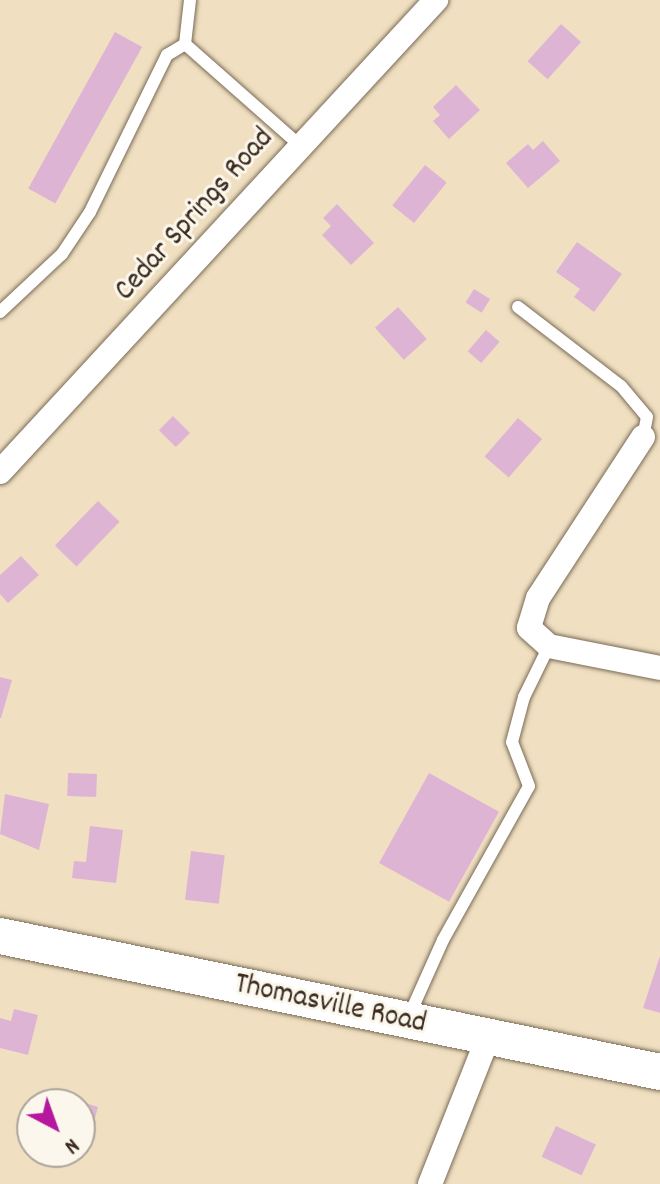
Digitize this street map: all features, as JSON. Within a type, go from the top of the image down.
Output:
[{"type":"main road","name":"Thomasville Road","points":[[0,936],[487,1040],[660,1072]]},
{"type":"street","name":"Cedar Springs Road","points":[[0,472],[436,0]]},
{"type":"street","points":[[643,437],[538,598],[529,628],[549,646],[660,668]]},
{"type":"street","points":[[430,1184],[487,1040]]},
{"type":"lane","points":[[185,44],[190,0]]},
{"type":"lane","points":[[185,44],[302,147]]},
{"type":"lane","points":[[0,312],[62,254],[90,212],[167,55],[185,44]]},
{"type":"lane","points":[[518,307],[621,386],[647,417],[643,437]]},
{"type":"lane","points":[[406,1023],[443,940],[529,786],[512,742],[524,697],[549,646]]},
{"type":"building","points":[[561,24],[581,42],[548,79],[528,61]]},
{"type":"building","points":[[115,32],[142,47],[55,204],[28,189]]},
{"type":"building","points":[[456,85],[480,110],[449,139],[433,121],[440,115],[433,107]]},
{"type":"building","points":[[543,141],[560,161],[528,188],[506,163],[528,144],[533,150]]},
{"type":"building","points":[[425,165],[447,183],[414,223],[392,205]]},
{"type":"building","points":[[337,204],[374,243],[351,265],[322,235],[331,226],[323,218]]},
{"type":"building","points":[[577,242],[622,274],[594,312],[574,297],[580,289],[556,272]]},
{"type":"building","points":[[474,289],[490,299],[482,313],[466,303]]},
{"type":"building","points":[[398,307],[427,339],[404,360],[375,328]]},
{"type":"building","points":[[486,330],[500,342],[481,363],[468,351]]},
{"type":"building","points":[[173,416],[190,433],[176,447],[159,430]]},
{"type":"building","points":[[518,418],[542,439],[509,477],[485,456]]},
{"type":"building","points":[[98,501],[120,522],[77,566],[55,546]]},
{"type":"building","points":[[21,556],[39,575],[8,603],[0,594],[0,575]]},
{"type":"building","points":[[0,677],[12,680],[1,718],[0,718]]},
{"type":"building","points":[[68,773],[97,774],[96,797],[67,796]]},
{"type":"building","points":[[429,773],[499,812],[449,902],[379,863]]},
{"type":"building","points":[[5,794],[49,804],[39,850],[0,834]]},
{"type":"building","points":[[90,826],[123,830],[116,883],[72,878],[74,861],[86,862]]},
{"type":"building","points":[[191,851],[225,855],[219,904],[185,900]]},
{"type":"building","points":[[660,956],[660,1013],[643,1008]]},
{"type":"building","points":[[14,1009],[38,1015],[28,1055],[0,1048],[0,1018],[11,1021]]},
{"type":"building","points":[[556,1126],[596,1145],[582,1175],[542,1157]]}]
